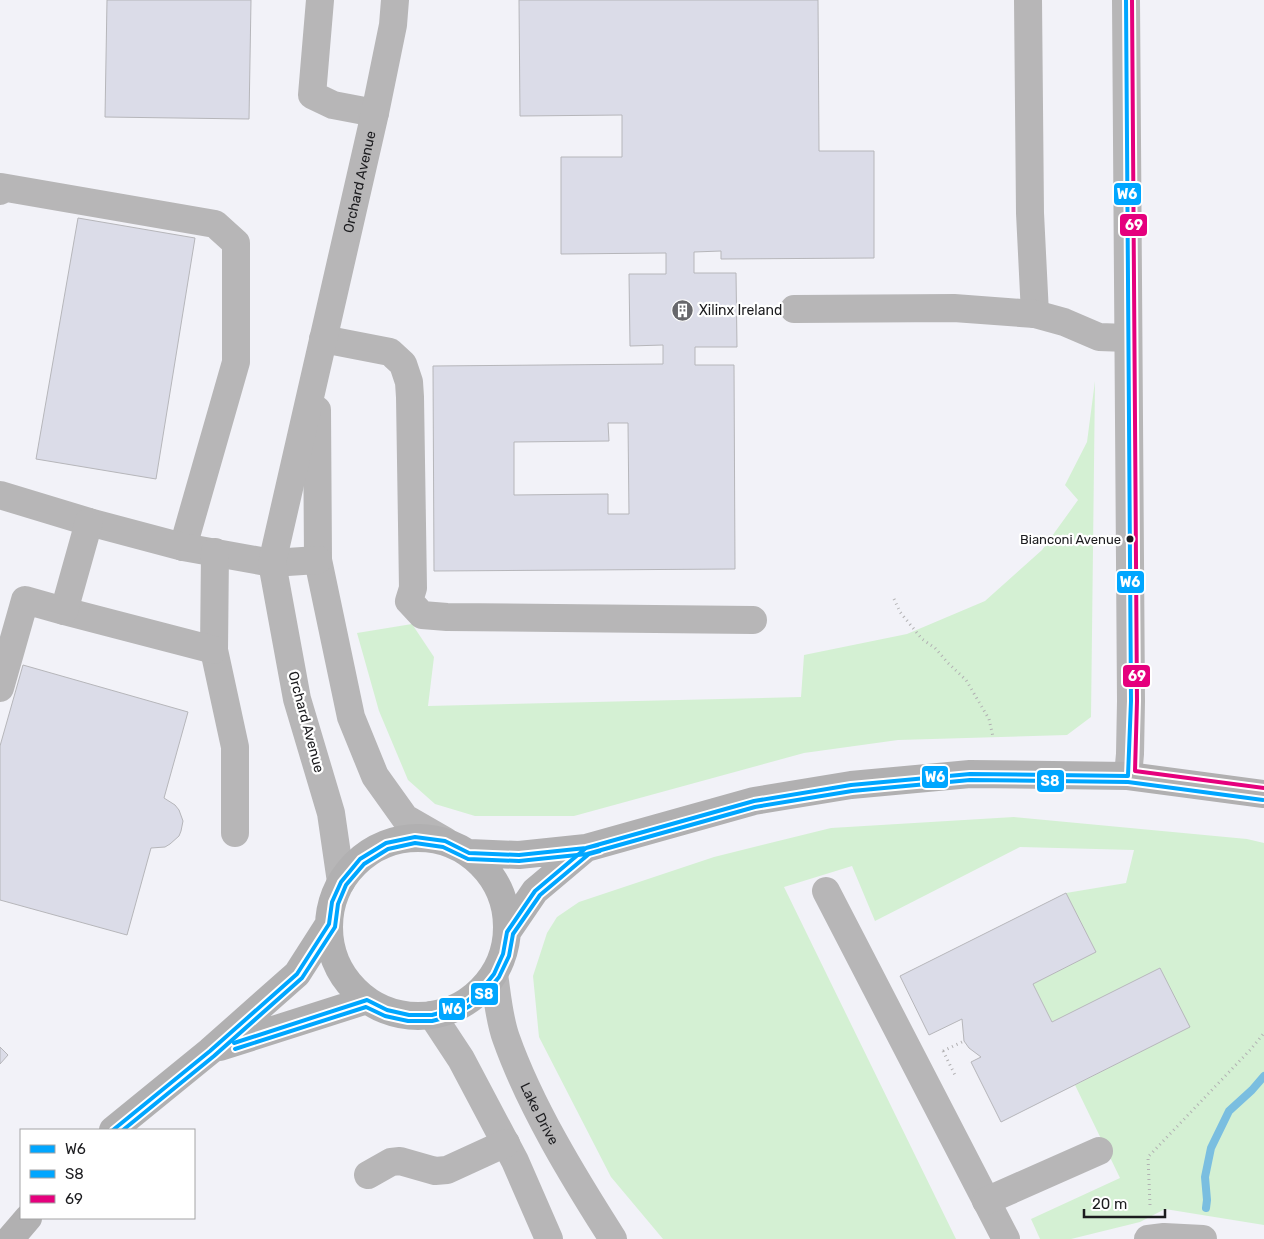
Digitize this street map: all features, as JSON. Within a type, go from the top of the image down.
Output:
[{"type":"main road","points":[[469,853],[519,855],[586,848],[754,801],[851,785],[970,774],[1128,776],[1264,794]]},
{"type":"main road","points":[[415,837],[445,841],[469,853],[491,874],[504,902],[507,932],[503,954],[494,974],[482,989],[467,1001],[450,1010],[432,1015],[409,1015],[387,1010],[367,1000],[346,979],[333,953],[329,924],[332,902],[341,882],[360,859],[386,843],[415,837]]},
{"type":"main road","points":[[507,932],[535,890],[586,848]]},
{"type":"main road","points":[[114,1129],[210,1050],[297,974],[329,924]]},
{"type":"main road","points":[[210,1050],[367,1000]]},
{"type":"main road","points":[[10,1239],[27,1219]]},
{"type":"street","points":[[320,0],[312,95],[333,105],[375,113]]},
{"type":"street","name":"Orchard Avenue","points":[[341,882],[331,813],[297,699],[272,563],[375,113],[393,25],[396,0]]},
{"type":"street","points":[[1028,0],[1030,213],[1035,314]]},
{"type":"street","points":[[1126,0],[1131,701],[1128,776]]},
{"type":"street","points":[[0,191],[1,186],[215,224],[236,243],[236,362],[183,547]]},
{"type":"street","points":[[794,309],[954,308],[1035,314],[1064,322],[1098,337],[1128,338]]},
{"type":"street","points":[[320,351],[390,352],[403,364],[409,382],[410,397],[413,588],[409,601],[422,615],[447,617],[753,620]]},
{"type":"street","name":"Orchard Avenue","points":[[320,351],[318,560],[351,717],[374,776],[405,818],[445,841]]},
{"type":"street","points":[[0,495],[89,522],[183,547],[272,563],[318,560]]},
{"type":"street","points":[[64,611],[89,522]]},
{"type":"street","points":[[215,552],[214,650],[235,747],[235,833]]},
{"type":"street","points":[[0,688],[25,600],[214,650]]},
{"type":"street","points":[[826,891],[1006,1239]]},
{"type":"street","name":"Lake Drive","points":[[494,974],[505,1037],[535,1107],[614,1239]]},
{"type":"street","points":[[432,1015],[461,1059],[506,1143],[549,1239]]},
{"type":"street","points":[[368,1175],[391,1162],[400,1161],[435,1171],[447,1170],[506,1143]]},
{"type":"street","points":[[986,1201],[1099,1151]]},
{"type":"street","points":[[1148,1239],[1164,1237],[1203,1239]]},
{"type":"path","points":[[894,599],[900,612],[922,639],[935,648],[966,680],[989,718],[994,737]]},
{"type":"path","points":[[1150,1205],[1148,1157],[1264,1034]]},
{"type":"green space","points":[[1095,381],[1091,717],[1067,735],[898,740],[804,753],[574,816],[475,816],[435,804],[408,780],[379,711],[357,633],[412,624],[434,657],[428,706],[801,697],[804,655],[907,634],[985,601],[1042,550],[1078,500],[1065,485],[1087,442]]},
{"type":"green space","points":[[1014,817],[1247,839],[1264,843],[1264,1225],[1165,1209],[1140,1222],[1071,1239],[1040,1239],[1031,1219],[1120,1178],[1075,1085],[1189,1027],[1160,968],[1052,1022],[1033,984],[1096,952],[1066,893],[1126,883],[1134,850],[1020,847],[875,921],[852,866],[784,887],[956,1239],[663,1239],[611,1177],[539,1037],[533,976],[547,933],[557,917],[579,902],[714,857],[831,828]]},
{"type":"building","points":[[107,0],[251,0],[249,119],[105,117]]},
{"type":"building","name":"Xilinx Ireland","points":[[519,0],[818,0],[819,151],[874,151],[874,258],[721,259],[721,251],[694,252],[694,273],[736,273],[737,347],[695,347],[695,365],[734,365],[735,569],[434,571],[433,366],[663,364],[663,345],[630,346],[629,274],[666,274],[666,253],[561,254],[561,157],[622,157],[622,115],[520,116]],"holes":[[[608,423],[628,423],[629,514],[608,514],[608,494],[514,495],[514,442],[609,441]]]},
{"type":"building","points":[[78,218],[195,238],[156,479],[36,459]]},
{"type":"building","points":[[23,665],[188,712],[164,798],[179,810],[183,821],[181,831],[179,836],[165,847],[151,848],[127,935],[0,900],[0,746]]},
{"type":"building","points":[[1066,893],[1096,952],[1033,984],[1052,1022],[1160,968],[1190,1027],[1001,1122],[971,1062],[981,1057],[969,1048],[964,1041],[962,1019],[929,1035],[900,976]]},
{"type":"building","points":[[0,1047],[8,1055],[0,1064]]},
{"type":"waterway","points":[[1206,1208],[1205,1177],[1211,1148],[1229,1111],[1264,1076]]},
{"type":"transit line","name":"W6","points":[[1126,0],[1131,701],[1128,776]]},
{"type":"transit line","name":"69","points":[[1132,0],[1137,701],[1135,771],[1264,788]]},
{"type":"transit line","name":"W6","points":[[114,1129],[210,1051],[297,974],[329,924],[332,902],[341,882],[360,859],[386,843],[415,837],[445,841],[469,853],[519,855],[586,848],[754,801],[851,785],[970,774],[1128,776]]},
{"type":"transit line","name":"S8","points":[[124,1129],[214,1056],[302,978],[335,927],[338,904],[346,885],[364,864],[388,849],[415,843],[443,847],[468,859],[519,861],[587,854],[755,807],[852,791],[970,780],[1128,782],[1263,800]]},
{"type":"transit line","name":"W6","points":[[234,1043],[367,1000],[387,1010],[409,1015],[432,1015],[450,1010],[467,1001],[482,989],[494,974],[503,954],[507,932],[535,891],[586,848],[598,845]]},
{"type":"transit line","name":"S8","points":[[235,1049],[366,1007],[385,1016],[408,1021],[432,1021],[452,1016],[470,1006],[486,993],[499,977],[509,956],[513,934],[540,895],[589,854],[600,851]]},
{"type":"place","name":"Xilinx Ireland","points":[[683,310]]},
{"type":"place","name":"Bianconi Avenue","points":[[1130,539]]}]
